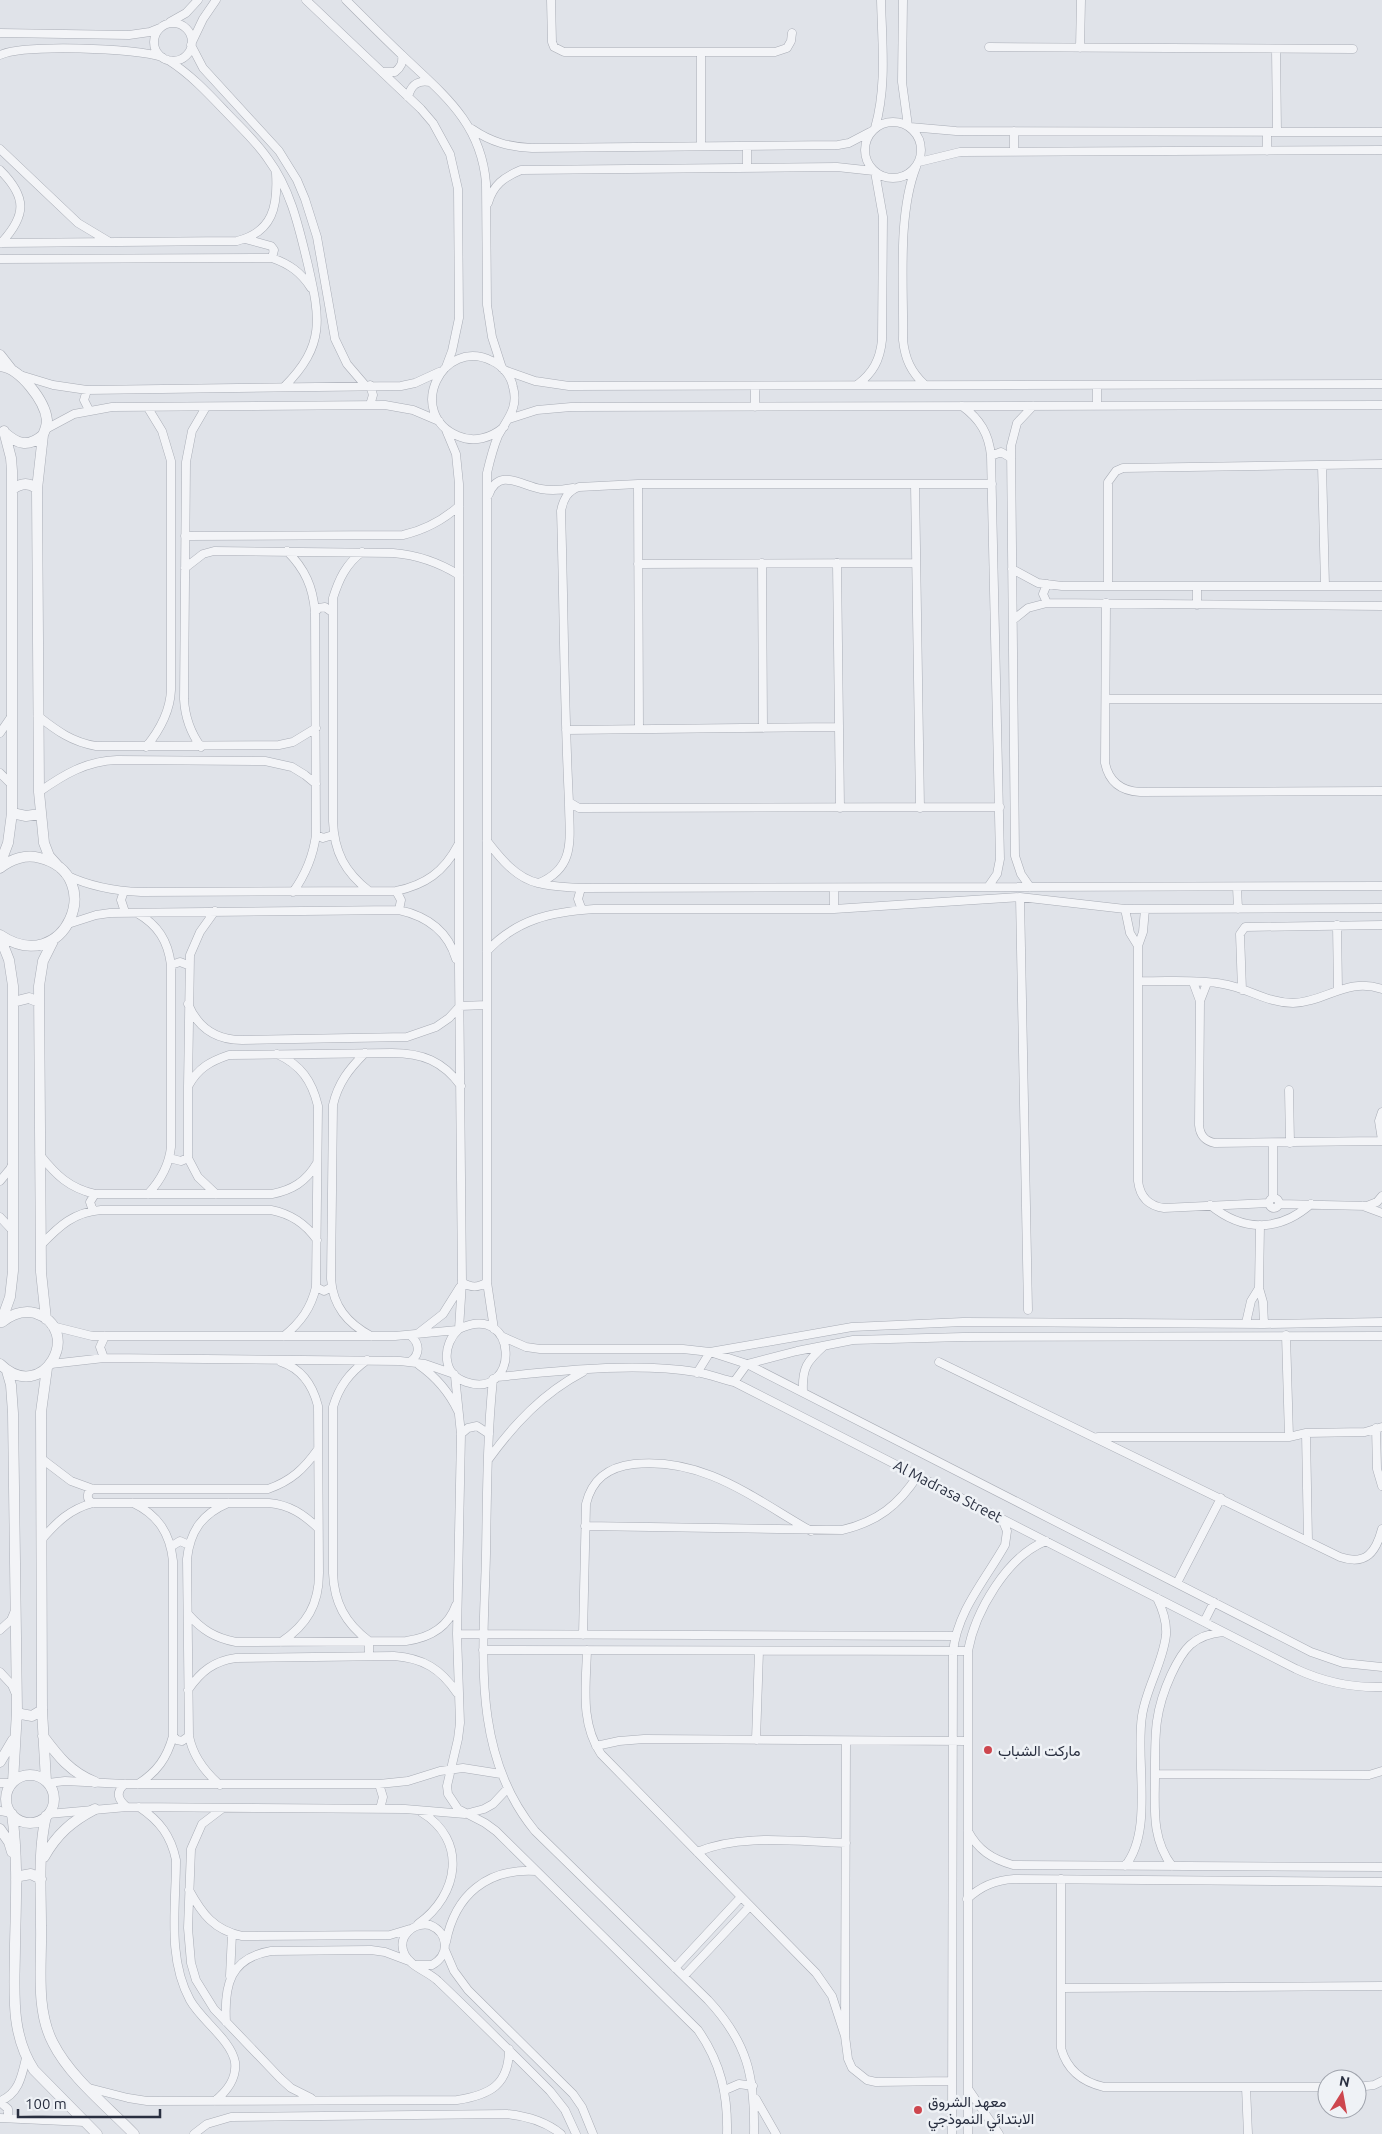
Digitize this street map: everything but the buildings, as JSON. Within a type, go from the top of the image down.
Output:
[{"type":"street","points":[[198,0],[186,12],[164,26],[154,39],[154,46],[165,59],[185,71],[200,85],[259,147],[276,171],[293,207],[315,296],[318,326],[310,353],[299,371],[284,387]]},
{"type":"street","points":[[0,55],[29,49],[134,51],[174,61],[186,56],[203,19],[216,0]]},
{"type":"street","points":[[306,0],[383,72],[433,123],[450,154],[458,189],[459,318],[452,352],[437,377],[432,395],[435,413],[445,428],[461,438],[479,439],[497,432],[504,426]]},
{"type":"street","points":[[346,0],[445,95],[470,128],[484,164],[487,305],[492,337],[503,369],[536,382],[569,386],[1382,384]]},
{"type":"street","points":[[551,0],[552,42],[559,50],[780,52],[790,45],[792,33]]},
{"type":"street","points":[[857,385],[868,377],[876,366],[881,353],[882,340],[883,217],[874,171],[865,155],[865,143],[872,130],[880,106],[882,84],[881,0]]},
{"type":"street","points":[[903,0],[902,82],[909,126],[921,143],[922,149],[908,190],[904,215],[904,340],[909,365],[925,385]]},
{"type":"street","points":[[1080,48],[1081,0]]},
{"type":"street","points":[[0,33],[130,35],[150,32],[173,23],[184,27],[188,31],[203,68],[279,151],[297,180],[314,228],[332,326],[340,352],[355,376],[368,385],[373,395],[370,405]]},
{"type":"street","points":[[989,47],[1353,49]]},
{"type":"street","points":[[1276,49],[1277,132]]},
{"type":"street","points":[[701,52],[701,146]]},
{"type":"street","points":[[383,72],[389,74],[400,68],[403,62],[402,55]]},
{"type":"street","points":[[408,97],[410,90],[415,84],[422,81],[430,82]]},
{"type":"street","points":[[470,128],[492,141],[518,147],[838,145],[849,143],[888,122],[956,131],[1382,132]]},
{"type":"street","points":[[1014,131],[1014,151]]},
{"type":"street","points":[[1267,132],[1267,151]]},
{"type":"street","points":[[747,146],[747,168]]},
{"type":"street","points":[[0,149],[78,223],[112,243]]},
{"type":"street","points":[[486,207],[490,194],[498,183],[508,175],[521,170],[850,167],[874,171],[887,177],[900,177],[906,175],[917,164],[960,152],[1382,150]]},
{"type":"street","points":[[0,170],[18,191],[21,209],[15,227],[0,243]]},
{"type":"street","points":[[0,243],[229,242],[245,239],[265,226],[272,216],[277,188],[276,171]]},
{"type":"street","points":[[245,239],[271,246],[274,250],[272,258]]},
{"type":"street","points":[[0,259],[272,258],[286,263],[298,271],[315,296]]},
{"type":"street","points":[[318,326],[325,330],[332,326]]},
{"type":"street","points":[[0,355],[32,390],[43,407],[47,422],[37,489],[38,792],[44,843],[49,856],[66,875],[73,889],[75,905],[68,924],[54,939],[43,961],[39,986],[42,1288],[49,1323],[58,1345],[49,1366],[42,1396],[42,1736],[47,1782],[54,1799],[47,1815],[41,1880],[44,2014],[52,2042],[60,2056],[134,2134]]},
{"type":"street","points":[[0,366],[53,385],[87,390],[400,386],[416,382],[461,358],[478,357],[495,362],[509,376],[515,393],[513,411],[504,426],[487,473],[487,1282],[494,1329]]},
{"type":"street","points":[[1096,385],[1097,406]]},
{"type":"street","points":[[755,386],[755,407]]},
{"type":"street","points":[[87,390],[84,400],[89,410]]},
{"type":"street","points":[[2,429],[17,442],[31,443],[44,432],[74,414],[89,410],[112,408],[370,405],[413,410],[439,421]]},
{"type":"street","points":[[509,419],[537,410],[555,408],[1382,405]]},
{"type":"street","points":[[962,406],[980,422],[990,444],[991,456],[1000,859],[997,874],[988,887]]},
{"type":"street","points":[[1030,887],[1021,874],[1016,859],[1011,458],[1013,434],[1017,423],[1033,406]]},
{"type":"street","points":[[201,746],[190,729],[185,714],[184,699],[186,462],[192,431],[206,407]]},
{"type":"street","points":[[146,747],[162,725],[170,698],[170,461],[162,431],[148,408]]},
{"type":"street","points":[[445,428],[456,454],[459,468],[459,968],[462,1284],[458,1330],[450,1338],[446,1356],[448,1366],[454,1375],[461,1434],[457,1634],[458,1739],[450,1769],[447,1786],[448,1794],[458,1809],[496,1831],[698,2030],[716,2059],[726,2090],[727,2134]]},
{"type":"street","points":[[0,864],[8,843],[12,813],[12,489],[11,458],[2,429]]},
{"type":"street","points":[[991,456],[1001,452],[1011,458]]},
{"type":"street","points":[[170,461],[178,459],[186,462]]},
{"type":"street","points":[[1322,464],[1325,586]]},
{"type":"street","points":[[1108,586],[1108,482],[1116,471],[1130,467],[1382,464]]},
{"type":"street","points":[[488,499],[494,484],[505,479],[543,489],[563,490],[579,486],[638,484],[992,484]]},
{"type":"street","points":[[12,489],[23,484],[29,484],[37,489]]},
{"type":"street","points":[[638,484],[639,729]]},
{"type":"street","points":[[915,484],[920,808]]},
{"type":"street","points":[[538,883],[554,875],[570,853],[560,511],[567,495],[579,486]]},
{"type":"street","points":[[185,536],[403,535],[422,530],[439,522],[459,506]]},
{"type":"street","points":[[375,536],[378,546],[375,552]]},
{"type":"street","points":[[287,551],[305,572],[311,585],[315,612],[316,835],[311,859],[303,876],[292,892]]},
{"type":"street","points":[[185,568],[203,554],[214,552],[375,552],[411,554],[428,558],[458,576]]},
{"type":"street","points":[[362,552],[352,560],[344,572],[333,598],[333,835],[341,861],[353,878],[369,891]]},
{"type":"street","points":[[762,563],[763,728]]},
{"type":"street","points":[[837,563],[840,808]]},
{"type":"street","points":[[638,564],[916,563]]},
{"type":"street","points":[[1012,569],[1029,580],[1047,584],[1108,586],[1382,586]]},
{"type":"street","points":[[1047,584],[1043,594],[1047,603]]},
{"type":"street","points":[[1197,586],[1197,604]]},
{"type":"street","points":[[1013,620],[1028,608],[1047,603],[1382,606]]},
{"type":"street","points":[[1106,603],[1107,770],[1115,784],[1130,792],[1382,791]]},
{"type":"street","points":[[315,612],[319,608],[325,607],[332,612]]},
{"type":"street","points":[[996,668],[1013,667]]},
{"type":"street","points":[[170,698],[174,703],[178,704],[184,699]]},
{"type":"street","points":[[1106,698],[1382,699]]},
{"type":"street","points":[[0,733],[12,716]]},
{"type":"street","points":[[38,716],[72,740],[96,746],[266,746],[293,742],[316,728]]},
{"type":"street","points":[[566,730],[839,727]]},
{"type":"street","points":[[96,746],[93,754],[96,762]]},
{"type":"street","points":[[265,761],[270,759],[272,754],[266,746]]},
{"type":"street","points":[[38,792],[67,773],[96,762],[117,760],[265,761],[292,767],[305,774],[316,784]]},
{"type":"street","points":[[0,774],[12,785]]},
{"type":"street","points":[[569,802],[574,806],[586,809],[1000,807]]},
{"type":"street","points":[[12,813],[26,816],[40,814]]},
{"type":"street","points":[[316,835],[323,838],[333,835]]},
{"type":"street","points":[[487,841],[511,869],[538,883],[581,888],[1382,886]]},
{"type":"street","points":[[66,875],[93,886],[124,892],[396,891],[412,888],[434,876],[451,858],[459,843]]},
{"type":"street","points":[[0,868],[15,859],[26,856],[48,860],[58,866]]},
{"type":"street","points":[[1000,859],[1006,863],[1016,859]]},
{"type":"street","points":[[1237,887],[1238,908]]},
{"type":"street","points":[[581,888],[578,899],[582,910]]},
{"type":"street","points":[[834,888],[834,909]]},
{"type":"street","points":[[396,891],[401,900],[399,910]]},
{"type":"street","points":[[124,892],[120,900],[124,912]]},
{"type":"street","points":[[487,951],[502,936],[523,924],[546,915],[582,910],[834,909],[1020,897],[1125,909],[1382,908]]},
{"type":"street","points":[[1020,897],[1028,1310]]},
{"type":"street","points":[[1125,909],[1130,933],[1138,946]]},
{"type":"street","points":[[1145,909],[1144,932],[1138,946],[1138,981],[1139,1188],[1146,1200],[1157,1207],[1274,1203],[1361,1206],[1372,1204],[1382,1196]]},
{"type":"street","points":[[68,924],[96,915],[124,912],[399,910],[414,913],[430,922],[444,934],[454,950],[459,968]]},
{"type":"street","points":[[136,912],[147,919],[164,939],[171,965],[170,1158],[162,1177],[148,1194]]},
{"type":"street","points":[[215,912],[203,927],[194,944],[188,965],[188,1158],[198,1177],[216,1194]]},
{"type":"street","points":[[1337,925],[1338,990]]},
{"type":"street","points":[[1242,990],[1240,934],[1245,927],[1382,925]]},
{"type":"street","points":[[0,936],[20,945],[32,946],[54,939]]},
{"type":"street","points":[[0,936],[12,973],[13,1002],[13,1231],[10,1297],[0,1323]]},
{"type":"street","points":[[171,965],[180,962],[188,965]]},
{"type":"street","points":[[1138,981],[1223,984],[1270,1001],[1283,1003],[1310,1000],[1356,985],[1382,989]]},
{"type":"street","points":[[1193,982],[1200,1001],[1199,1125],[1201,1136],[1205,1140],[1215,1143],[1382,1140],[1379,1122],[1382,1102]]},
{"type":"street","points":[[1200,1001],[1207,983]]},
{"type":"street","points":[[13,1002],[29,998],[39,1002]]},
{"type":"street","points":[[188,1004],[192,1015],[208,1032],[231,1040],[392,1038],[422,1034],[449,1018],[460,1006],[487,1005]]},
{"type":"street","points":[[392,1038],[394,1046],[392,1053]]},
{"type":"street","points":[[242,1040],[240,1046],[243,1054]]},
{"type":"street","points":[[188,1087],[194,1076],[215,1060],[229,1055],[365,1053],[410,1053],[434,1060],[444,1067],[461,1086]]},
{"type":"street","points":[[365,1053],[340,1082],[333,1105],[332,1287],[336,1303],[345,1317],[357,1329],[372,1337]]},
{"type":"street","points":[[277,1054],[300,1068],[315,1092],[318,1106],[316,1287],[306,1315],[284,1336]]},
{"type":"street","points":[[1289,1090],[1290,1143]]},
{"type":"street","points":[[318,1106],[324,1103],[333,1105]]},
{"type":"street","points":[[1273,1143],[1274,1224]]},
{"type":"street","points":[[40,1155],[58,1177],[69,1186],[95,1194],[272,1194],[283,1192],[304,1180],[318,1162]]},
{"type":"street","points":[[0,1181],[10,1169],[13,1158]]},
{"type":"street","points":[[170,1158],[177,1161],[188,1158]]},
{"type":"street","points":[[93,1211],[90,1202],[95,1194]]},
{"type":"street","points":[[271,1210],[274,1202],[272,1194]]},
{"type":"street","points":[[1210,1205],[1233,1220],[1260,1225],[1274,1224],[1294,1217],[1311,1204]]},
{"type":"street","points":[[1361,1206],[1382,1213]]},
{"type":"street","points":[[41,1245],[59,1226],[70,1218],[93,1211],[271,1210],[293,1216],[306,1226],[317,1240]]},
{"type":"street","points":[[0,1217],[13,1231]]},
{"type":"street","points":[[1260,1225],[1259,1288],[1263,1302],[1264,1324]]},
{"type":"street","points":[[462,1284],[477,1287],[487,1282]]},
{"type":"street","points":[[414,1336],[443,1314],[462,1284]]},
{"type":"street","points":[[316,1287],[324,1291],[332,1287]]},
{"type":"street","points":[[1246,1323],[1251,1301],[1259,1288]]},
{"type":"street","points":[[0,1323],[15,1314],[31,1312],[49,1323],[79,1334],[104,1336],[372,1337],[414,1336],[458,1330],[476,1323],[494,1329],[501,1336],[507,1352],[502,1370],[495,1378],[484,1384],[464,1382],[454,1375],[435,1367],[413,1362],[367,1360],[104,1358],[49,1366],[35,1375],[28,1376],[20,1376],[3,1368]]},
{"type":"street","points":[[697,1372],[710,1352],[852,1327],[963,1322],[1264,1324],[1382,1322]]},
{"type":"street","points":[[1036,1322],[1037,1337]]},
{"type":"street","points":[[1286,1335],[1289,1437]]},
{"type":"street","points":[[734,1382],[748,1364],[825,1344],[853,1340],[1286,1335],[1382,1336]]},
{"type":"street","points":[[104,1336],[100,1347],[104,1358]]},
{"type":"street","points":[[413,1362],[418,1348],[414,1336]]},
{"type":"street","name":"Al Madrasa Street","points":[[501,1336],[526,1347],[540,1349],[669,1348],[710,1352],[748,1364],[1320,1655],[1343,1663],[1382,1667]]},
{"type":"street","points":[[803,1391],[802,1379],[807,1363],[825,1344]]},
{"type":"street","points":[[274,1360],[293,1368],[308,1382],[318,1406],[319,1587],[316,1600],[303,1625],[281,1642]]},
{"type":"street","points":[[367,1360],[342,1385],[333,1407],[334,1588],[337,1600],[346,1618],[358,1633],[369,1641]]},
{"type":"street","points":[[413,1362],[426,1370],[446,1392],[460,1417]]},
{"type":"street","points":[[939,1362],[1340,1557],[1358,1560],[1373,1552],[1378,1545],[1382,1529]]},
{"type":"street","points":[[3,1368],[11,1386],[13,1414],[17,1710],[12,1783],[6,1798],[12,1814],[16,1880],[16,2020],[26,2058],[44,2081],[97,2134]]},
{"type":"street","name":"Al Madrasa Street","points":[[495,1378],[586,1370],[653,1368],[697,1372],[734,1382],[1312,1676],[1342,1685],[1382,1687]]},
{"type":"street","points":[[488,1460],[522,1416],[561,1385],[586,1370]]},
{"type":"street","points":[[495,1378],[489,1434],[483,1650],[486,1716],[491,1742],[501,1774],[524,1818],[535,1831],[720,2012],[744,2054],[753,2086],[754,2134]]},
{"type":"street","points":[[318,1406],[326,1403],[333,1407]]},
{"type":"street","points":[[461,1434],[472,1426],[482,1427],[489,1434]]},
{"type":"street","points":[[1095,1437],[1289,1437],[1306,1433],[1379,1432],[1377,1469],[1382,1486]]},
{"type":"street","points":[[1306,1433],[1308,1541]]},
{"type":"street","points":[[42,1458],[71,1481],[93,1489],[268,1489],[280,1485],[301,1471],[318,1449]]},
{"type":"street","points":[[583,1635],[585,1526],[588,1494],[592,1485],[603,1474],[620,1466],[667,1463],[699,1470],[715,1476],[811,1531]]},
{"type":"street","points":[[585,1526],[842,1530],[875,1520],[900,1500],[918,1475]]},
{"type":"street","points":[[93,1489],[89,1491],[87,1496],[93,1503]]},
{"type":"street","points":[[268,1489],[272,1494],[269,1502]]},
{"type":"street","points":[[1177,1583],[1220,1498]]},
{"type":"street","points":[[42,1539],[60,1519],[70,1512],[93,1503],[269,1502],[294,1509],[318,1528]]},
{"type":"street","points":[[133,1503],[144,1508],[161,1524],[172,1546],[173,1571],[173,1736],[165,1758],[158,1768],[138,1784]]},
{"type":"street","points":[[220,1785],[211,1777],[196,1757],[189,1736],[189,1545],[192,1534],[207,1515],[228,1503]]},
{"type":"street","points":[[952,2134],[952,1652],[955,1636],[964,1614],[1005,1544],[1007,1531],[1002,1519]]},
{"type":"street","points":[[172,1546],[180,1541],[189,1545]]},
{"type":"street","points":[[968,2134],[968,1651],[976,1621],[1003,1578],[1022,1554],[1046,1541]]},
{"type":"street","points":[[319,1587],[326,1592],[334,1588]]},
{"type":"street","points":[[1125,1866],[1131,1858],[1139,1839],[1140,1729],[1144,1706],[1164,1646],[1166,1634],[1166,1621],[1157,1598]]},
{"type":"street","points":[[188,1614],[197,1625],[209,1633],[222,1639],[236,1642],[406,1641],[420,1639],[434,1633],[449,1618],[458,1599]]},
{"type":"street","points":[[1204,1622],[1214,1602]]},
{"type":"street","points":[[0,1630],[11,1620],[15,1611]]},
{"type":"street","points":[[1172,1866],[1161,1849],[1155,1830],[1157,1715],[1161,1699],[1183,1652],[1191,1644],[1212,1633],[1224,1632]]},
{"type":"street","points":[[457,1634],[955,1636]]},
{"type":"street","points":[[369,1641],[369,1656]]},
{"type":"street","points":[[236,1642],[233,1648],[236,1658]]},
{"type":"street","points":[[483,1650],[968,1651]]},
{"type":"street","points":[[587,1650],[586,1716],[596,1746],[607,1761],[806,1963],[824,1984],[837,2009],[845,2036]]},
{"type":"street","points":[[756,1740],[759,1651]]},
{"type":"street","points":[[188,1690],[204,1671],[213,1664],[236,1658],[394,1656],[420,1660],[442,1673],[458,1695]]},
{"type":"street","points":[[0,1672],[12,1684],[16,1697]]},
{"type":"street","points":[[17,1710],[21,1714],[32,1716],[42,1710]]},
{"type":"street","points":[[0,1762],[10,1749],[16,1735]]},
{"type":"street","points":[[42,1736],[60,1760],[70,1769],[95,1782]]},
{"type":"street","points":[[173,1736],[177,1740],[182,1741],[189,1736]]},
{"type":"street","points":[[596,1746],[619,1740],[644,1739],[967,1742]]},
{"type":"street","points":[[846,1741],[845,2036],[848,2059],[858,2075],[867,2080],[881,2082],[952,2081]]},
{"type":"street","points":[[0,1783],[12,1783],[23,1776],[35,1775],[47,1782],[220,1785],[379,1784],[408,1782],[450,1769],[476,1768],[501,1774]]},
{"type":"street","points":[[1155,1774],[1369,1775],[1382,1772]]},
{"type":"street","points":[[125,1784],[120,1789],[118,1796],[127,1807]]},
{"type":"street","points":[[379,1784],[383,1796],[380,1809]]},
{"type":"street","points":[[0,1811],[12,1814],[21,1820],[32,1822],[47,1815],[127,1807],[380,1809],[465,1814],[484,1809],[493,1804],[508,1788]]},
{"type":"street","points":[[139,1807],[151,1814],[164,1830],[174,1847],[176,1860],[175,1941],[179,1972],[185,1991],[194,2008],[231,2050],[235,2061],[235,2073],[231,2084],[215,2101]]},
{"type":"street","points":[[223,1808],[202,1824],[195,1835],[189,1860],[188,1946],[191,1963],[204,1995],[226,2022],[291,2088],[318,2100]]},
{"type":"street","points":[[42,1860],[64,1829],[78,1817],[96,1809]]},
{"type":"street","points":[[417,1810],[436,1823],[451,1846],[454,1860],[453,1874],[442,1898],[425,1919],[406,1934],[402,1946],[406,1958],[436,1979],[509,2049],[558,2100],[576,2134]]},
{"type":"street","points":[[0,1829],[9,1842],[15,1860]]},
{"type":"street","points":[[967,1830],[981,1849],[990,1856],[1001,1862],[1025,1866],[1382,1867]]},
{"type":"street","points":[[696,1852],[734,1841],[846,1843]]},
{"type":"street","points":[[176,1860],[183,1856],[189,1860]]},
{"type":"street","points":[[1025,1866],[1022,1871],[1025,1879]]},
{"type":"street","points":[[230,1980],[236,1969],[246,1959],[258,1953],[271,1951],[371,1950],[392,1954],[414,1964],[432,1965],[440,1959],[454,1915],[472,1891],[497,1875],[510,1871],[536,1871]]},
{"type":"street","points":[[16,1880],[25,1874],[37,1876],[41,1880]]},
{"type":"street","points":[[968,1899],[979,1889],[994,1882],[1025,1879],[1382,1882]]},
{"type":"street","points":[[1061,1880],[1060,2038],[1064,2057],[1070,2068],[1080,2078],[1091,2084],[1104,2087],[1317,2087]]},
{"type":"street","points":[[188,1889],[204,1916],[212,1923],[232,1934],[242,1936],[390,1935],[424,1924],[434,1927],[442,1934],[454,1971],[468,1990],[573,2094],[582,2106],[593,2134]]},
{"type":"street","points":[[675,1968],[741,1897]]},
{"type":"street","points":[[684,1976],[750,1906]]},
{"type":"street","points":[[226,2022],[226,2007],[232,1965],[232,1934]]},
{"type":"street","points":[[271,1936],[268,1942],[271,1951]]},
{"type":"street","points":[[1061,1988],[1382,1986]]},
{"type":"street","points":[[458,2000],[459,1993],[463,1990],[468,1990]]},
{"type":"street","points":[[224,2041],[233,2040],[237,2032]]},
{"type":"street","points":[[89,2088],[147,2101],[457,2100],[480,2094],[499,2084],[508,2068],[509,2049]]},
{"type":"street","points":[[26,2058],[16,2088],[12,2094],[0,2101],[8,2109],[4,2118],[85,2122]]},
{"type":"street","points":[[1367,2086],[1382,2082]]},
{"type":"street","points":[[726,2090],[739,2084],[753,2086]]},
{"type":"street","points":[[1246,2087],[1248,2134]]},
{"type":"street","points":[[968,2088],[999,2134]]},
{"type":"street","points":[[754,2096],[776,2134]]},
{"type":"street","points":[[457,2100],[461,2107],[458,2114]]},
{"type":"street","points":[[194,2134],[207,2124],[231,2116],[458,2114],[524,2115],[541,2121],[561,2134]]},
{"type":"place","name":"ماركت الشباب","points":[[988,1750]]},
{"type":"place","name":"معهد الشروق الابتدائي النموذجي","points":[[918,2110]]}]
